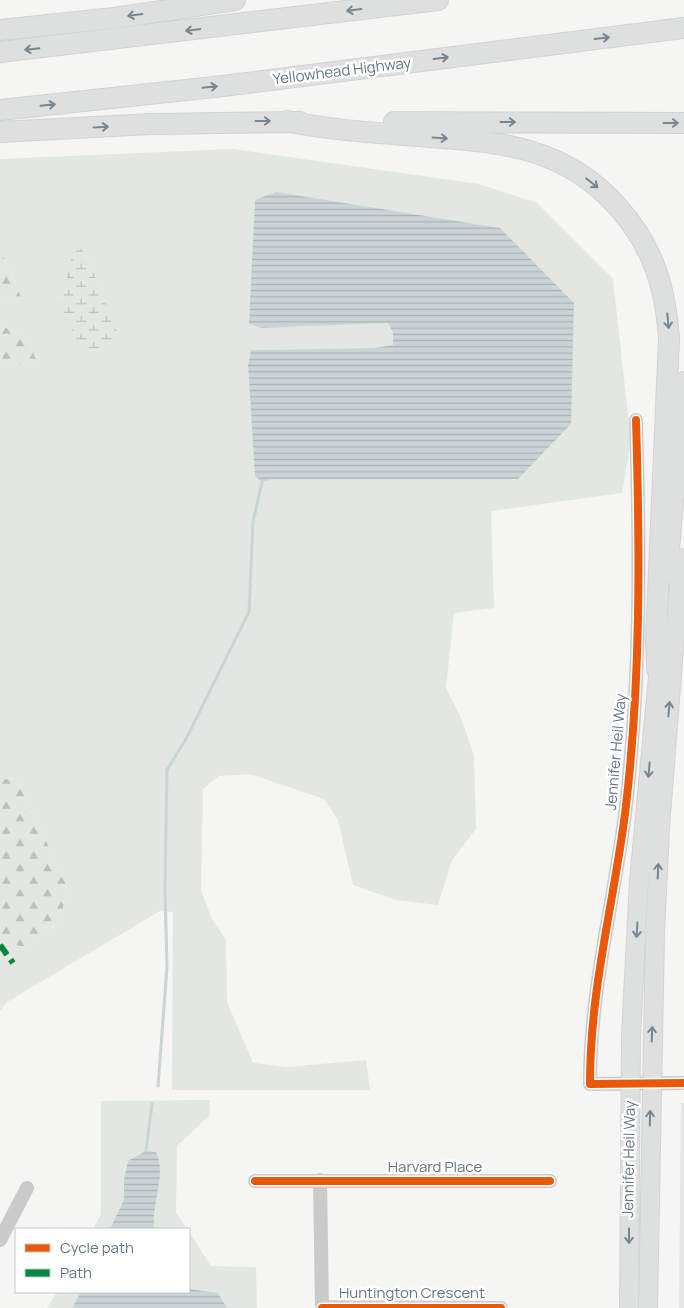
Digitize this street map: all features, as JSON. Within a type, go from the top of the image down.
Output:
[{"type":"highway","points":[[0,30],[114,18],[235,0]]},
{"type":"highway","points":[[0,52],[438,0]]},
{"type":"highway","name":"Yellowhead Highway","points":[[0,110],[243,83],[684,28]]},
{"type":"highway","points":[[287,122],[323,129],[492,142],[522,147],[553,158],[577,171],[608,196],[631,222],[647,247],[659,275],[667,311],[669,338],[656,640],[657,669]]},
{"type":"highway","points":[[0,132],[151,124],[287,122],[684,123]]},
{"type":"main road","name":"Jennifer Heil Way","points":[[629,1308],[630,1082],[639,882],[684,382]]},
{"type":"main road","name":"Jennifer Heil Way","points":[[648,1308],[651,1082],[660,828],[683,566],[684,512]]},
{"type":"street","name":"Jennifer Heil Way","points":[[630,1082],[590,1084],[593,1008],[624,815],[635,707],[638,572],[636,420]]},
{"type":"street","points":[[630,1082],[684,1083]]},
{"type":"street","points":[[320,1180],[322,1308]]},
{"type":"street","name":"Harvard Place","points":[[255,1181],[550,1182]]},
{"type":"street","points":[[0,1240],[27,1188]]},
{"type":"street","name":"Huntington Crescent","points":[[322,1308],[501,1308]]},
{"type":"shaded area","points":[[276,192],[500,228],[574,303],[571,424],[518,479],[273,479],[262,482],[255,476],[248,365],[251,350],[375,348],[393,345],[393,333],[388,323],[262,328],[249,324],[255,200]]},
{"type":"shaded area","points":[[681,1103],[684,1103],[684,1308],[679,1308]]},
{"type":"shaded area","points":[[146,1151],[156,1152],[160,1170],[154,1228],[110,1228],[124,1200],[124,1179],[128,1161]]},
{"type":"shaded area","points":[[190,1289],[218,1293],[227,1308],[72,1308],[80,1293],[190,1293]]},
{"type":"green space","points":[[233,149],[479,184],[537,203],[613,279],[631,442],[622,493],[491,511],[494,608],[454,613],[446,688],[461,718],[474,756],[476,829],[452,860],[438,905],[396,900],[353,885],[338,820],[324,799],[250,774],[219,776],[203,789],[201,891],[212,919],[226,940],[227,1002],[253,1063],[287,1067],[366,1060],[370,1090],[172,1090],[173,912],[160,911],[7,1002],[0,1011],[0,943],[28,947],[61,921],[67,885],[16,778],[0,780],[0,363],[39,367],[26,335],[0,326],[0,299],[21,297],[4,258],[0,257],[0,159]],"holes":[[[79,244],[92,268],[119,338]],[[574,303],[518,478],[273,479],[255,476],[248,365],[251,350],[393,346],[393,333],[388,323],[262,328],[249,324]]]},
{"type":"green space","points":[[79,244],[92,268],[120,338],[94,358],[79,347],[60,302],[74,248]]},
{"type":"green space","points":[[0,257],[4,258],[21,297],[0,299]]},
{"type":"green space","points":[[0,326],[26,335],[39,367],[0,363]]},
{"type":"green space","points":[[16,778],[67,885],[61,921],[28,947],[0,943],[0,780]]},
{"type":"green space","points":[[210,1100],[210,1115],[177,1146],[176,1213],[186,1228],[94,1228],[101,1214],[101,1101]]},
{"type":"green space","points":[[190,1234],[211,1266],[256,1267],[257,1308],[47,1308],[56,1293],[190,1293]]},
{"type":"waterway","points":[[158,1086],[167,967],[165,889],[167,770],[187,737],[249,612],[253,522],[262,482]]},
{"type":"waterway","points":[[146,1151],[152,1104]]},
{"type":"marked path","points":[[0,945],[13,963]]},
{"type":"cycle path","points":[[636,420],[638,617],[634,716],[625,814],[598,981],[591,1049],[590,1084],[684,1083]]},
{"type":"cycle path","points":[[255,1181],[550,1181]]},
{"type":"cycle path","points":[[322,1308],[501,1308]]}]
